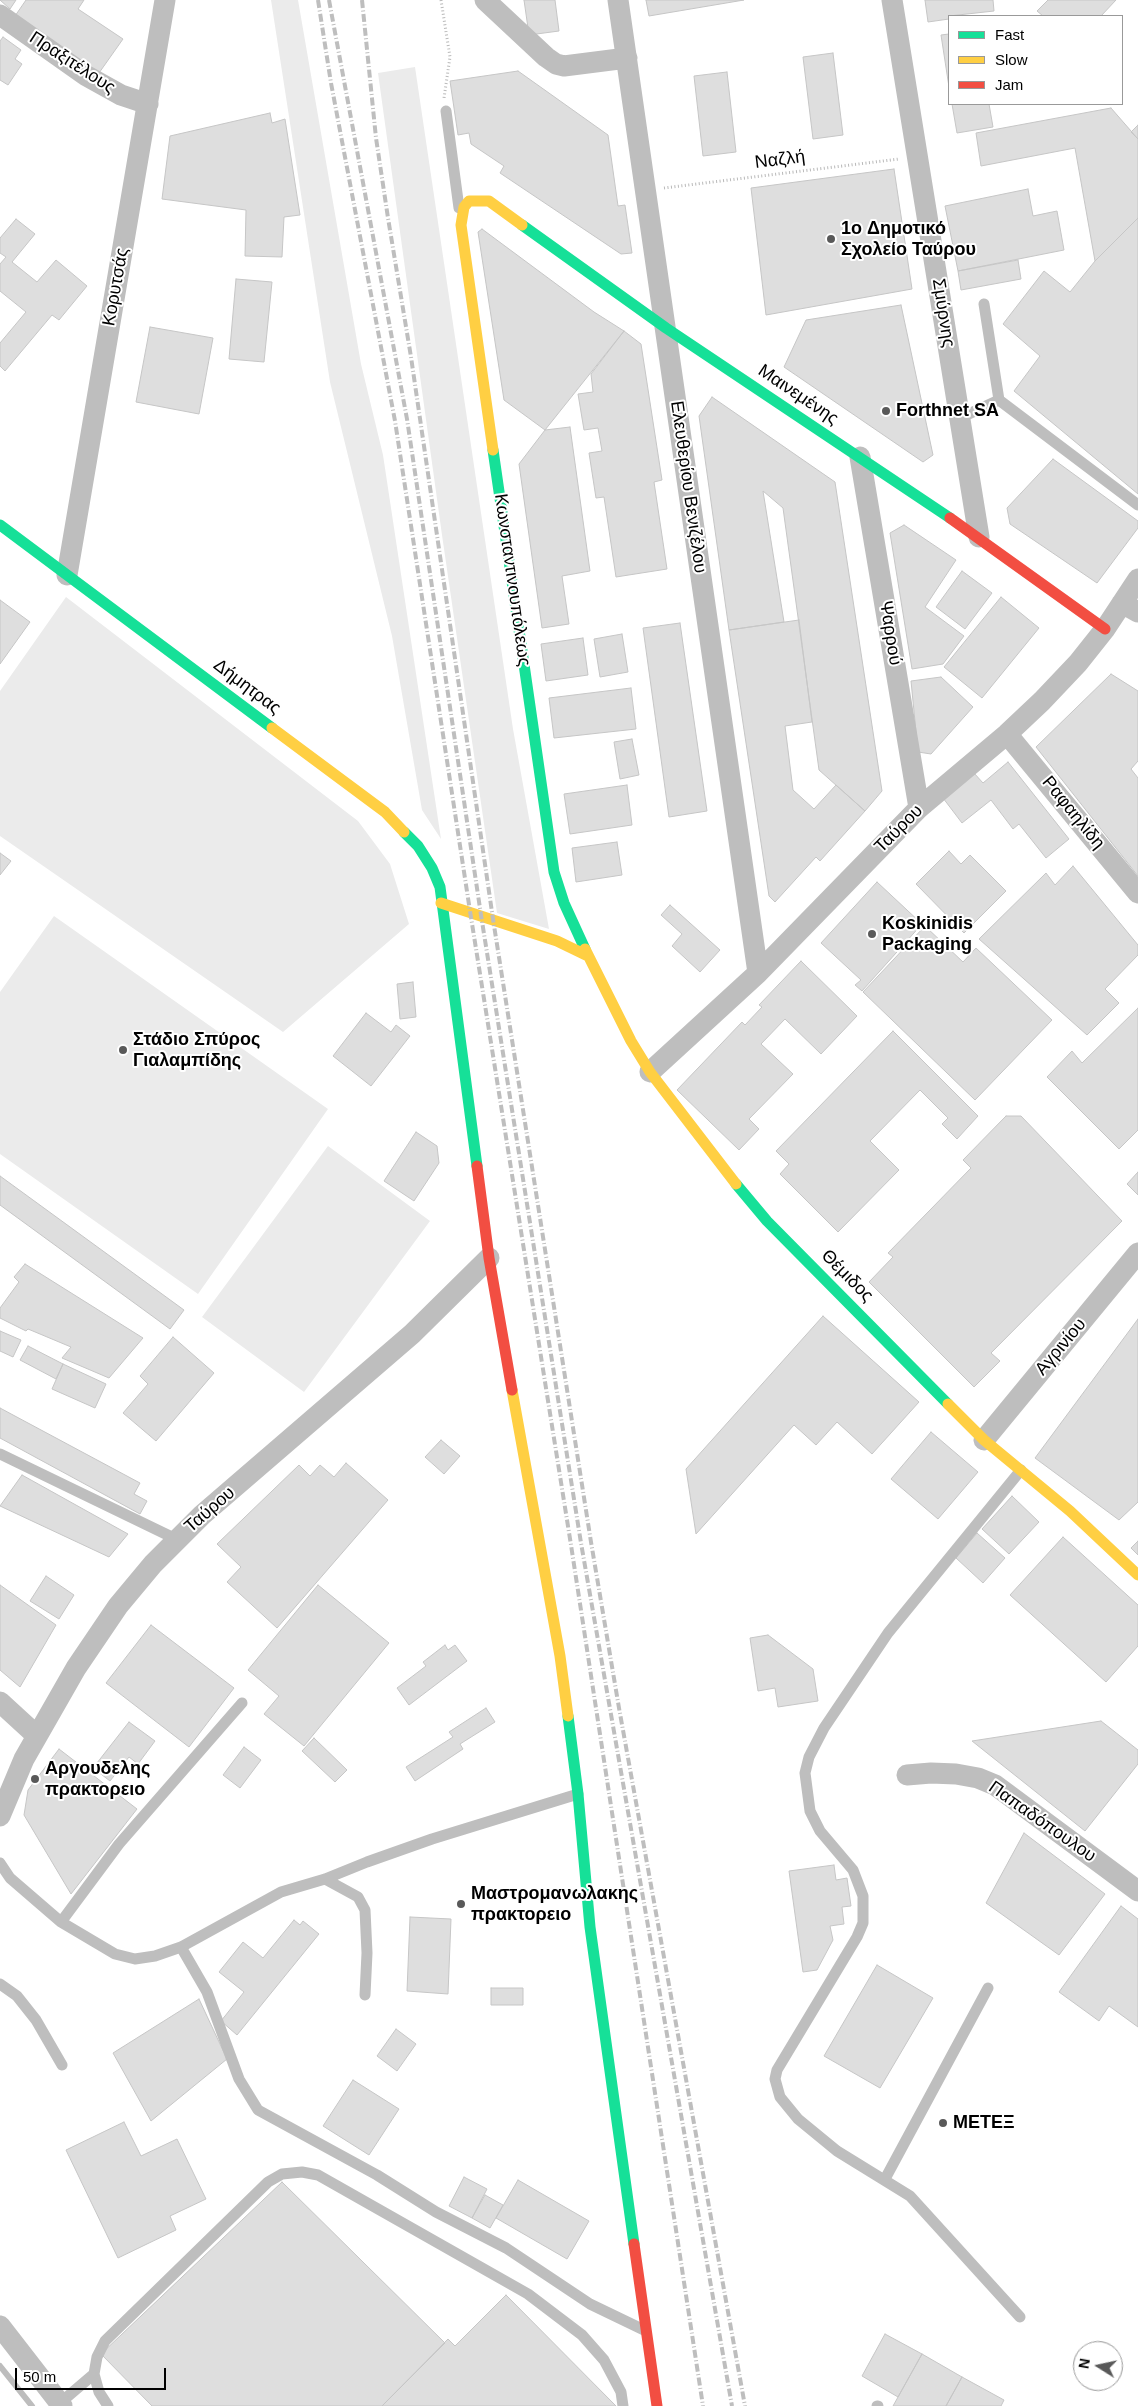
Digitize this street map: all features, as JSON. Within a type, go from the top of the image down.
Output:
[{"type":"street","points":[[485,0],[556,64],[564,66],[628,58]]},
{"type":"street","name":"Ελευθερίου Βενιζέλου","points":[[618,0],[628,58],[758,974]]},
{"type":"street","name":"Σμύρνης","points":[[892,0],[979,537]]},
{"type":"street","name":"Κορυτσάς","points":[[67,575],[148,104],[162,1]]},
{"type":"street","name":"Πραξιτέλους","points":[[0,15],[86,75],[121,96],[148,104]]},
{"type":"street","name":"Κωνσταντινουπόλεως","points":[[469,201],[462,214],[461,225],[554,872],[564,903],[588,956]]},
{"type":"street","name":"Μαινεμένης","points":[[469,201],[489,201],[666,328],[979,537],[1105,629]]},
{"type":"street","name":"Ψαρρού","points":[[860,458],[919,808]]},
{"type":"street","name":"Δήμητρας","points":[[0,525],[385,812],[418,846],[432,868],[440,887],[489,1258],[560,1656],[578,1794],[590,1927],[657,2406]]},
{"type":"street","name":"Ταύρου","points":[[650,1072],[758,974],[919,808],[1007,734],[1078,663],[1105,629],[1130,608],[1138,580]]},
{"type":"street","name":"Ραφαηλίδη","points":[[1007,734],[1138,893]]},
{"type":"street","points":[[441,902],[549,938],[588,956]]},
{"type":"street","name":"Θέμιδος","points":[[588,956],[631,1041],[650,1072],[721,1166],[767,1221],[984,1440],[1070,1511],[1138,1575]]},
{"type":"street","name":"Αγρινίου","points":[[984,1440],[1138,1254]]},
{"type":"street","name":"Ταύρου","points":[[0,1816],[36,1735],[76,1668],[118,1606],[176,1539],[412,1334],[489,1258]]},
{"type":"street","points":[[0,1702],[36,1735]]},
{"type":"street","name":"Παπαδόπουλου","points":[[907,1775],[931,1773],[956,1774],[978,1778],[995,1785],[1138,1891]]},
{"type":"street","points":[[0,2326],[61,2405]]},
{"type":"lane","points":[[446,111],[461,225]]},
{"type":"lane","points":[[984,304],[999,400],[1138,505]]},
{"type":"lane","points":[[960,418],[999,400]]},
{"type":"lane","points":[[0,1454],[176,1539]]},
{"type":"lane","points":[[1020,2317],[910,2196],[838,2151],[808,2129],[787,2108],[776,2088],[774,2080],[777,2070],[863,1924],[863,1896],[854,1870],[813,1820],[807,1799],[805,1772],[817,1740],[884,1638],[916,1596],[1021,1470]]},
{"type":"lane","points":[[61,1922],[119,1844],[242,1704]]},
{"type":"lane","points":[[0,1863],[10,1878],[61,1922],[115,1954],[135,1958],[155,1956],[181,1947],[281,1892],[325,1879],[432,1839],[578,1794]]},
{"type":"lane","points":[[325,1879],[358,1897],[365,1910],[367,1953],[365,1995]]},
{"type":"lane","points":[[181,1947],[207,1992],[239,2079],[258,2110],[377,2175],[436,2212],[506,2248],[590,2304],[646,2331]]},
{"type":"lane","points":[[0,1984],[17,1996],[36,2020],[62,2065]]},
{"type":"lane","points":[[885,2179],[988,1988]]},
{"type":"lane","points":[[108,2406],[99,2392],[94,2374],[97,2358],[105,2341],[268,2182],[282,2174],[302,2172],[318,2175],[528,2294],[582,2335],[599,2354],[621,2392],[623,2406]]},
{"type":"lane","points":[[61,2405],[94,2374]]},
{"type":"path","points":[[441,0],[450,57],[444,97],[446,111]]},
{"type":"path","name":"Ναζλή","points":[[646,190],[917,156]]},
{"type":"shaded area","points":[[271,0],[298,0],[361,364],[383,455],[441,839],[422,810],[392,636],[330,382]]},
{"type":"shaded area","points":[[415,67],[513,729],[549,929],[497,913],[378,73]]},
{"type":"shaded area","points":[[66,597],[358,821],[390,864],[409,924],[283,1032],[0,836],[0,691]]},
{"type":"shaded area","name":"Στάδιο Σπύρος Γιαλαμπίδης","points":[[54,916],[328,1109],[198,1294],[0,1154],[0,992]]},
{"type":"shaded area","points":[[328,1146],[430,1221],[304,1392],[202,1317]]},
{"type":"building","points":[[0,0],[16,0],[10,9]]},
{"type":"building","points":[[26,0],[84,0],[78,9],[123,39],[99,73],[15,16]]},
{"type":"building","points":[[524,0],[555,0],[559,31],[529,35]]},
{"type":"building","points":[[646,0],[744,0],[649,16]]},
{"type":"building","points":[[925,0],[993,0],[994,11],[948,15],[948,19],[928,22]]},
{"type":"building","points":[[1048,0],[1116,0],[1102,15],[1042,15],[1037,11]]},
{"type":"building","points":[[948,34],[948,80],[941,35]]},
{"type":"building","points":[[3,37],[21,50],[15,59],[22,64],[8,85],[0,80],[0,41]]},
{"type":"building","points":[[833,53],[843,135],[813,139],[803,57]]},
{"type":"building","points":[[518,71],[608,135],[618,206],[625,205],[632,253],[621,254],[500,173],[504,166],[471,144],[469,133],[458,135],[450,81]]},
{"type":"building","points":[[727,72],[736,152],[703,156],[694,76]]},
{"type":"building","points":[[952,105],[989,105],[993,127],[957,133]]},
{"type":"building","points":[[1111,108],[1138,139],[1138,218],[1095,261],[1075,148],[981,166],[976,133]]},
{"type":"building","points":[[270,113],[272,123],[285,119],[300,215],[284,217],[282,257],[245,256],[246,210],[162,199],[170,136]]},
{"type":"building","points":[[1138,125],[1138,139],[1131,132]]},
{"type":"building","name":"1ο Δημοτικό Σχολείο Ταύρου","points":[[894,169],[912,289],[766,315],[751,188]]},
{"type":"building","points":[[1028,189],[1033,216],[1057,211],[1064,250],[958,271],[945,206]]},
{"type":"building","points":[[1138,218],[1138,494],[1014,391],[1040,356],[1003,324],[1044,271],[1070,292],[1095,261]]},
{"type":"building","points":[[16,219],[35,234],[12,262],[37,282],[56,260],[87,286],[59,320],[52,315],[5,371],[0,366],[0,343],[26,312],[0,291],[0,264],[6,257],[0,253],[0,238]]},
{"type":"building","points":[[482,229],[594,312],[624,331],[545,430],[504,400],[478,232]]},
{"type":"building","points":[[1018,260],[1021,279],[961,290],[958,271]]},
{"type":"building","points":[[236,279],[272,282],[264,362],[229,359]]},
{"type":"building","name":"Forthnet SA","points":[[901,305],[933,455],[923,462],[784,367],[806,320]]},
{"type":"building","points":[[150,327],[213,338],[199,414],[136,402]]},
{"type":"building","points":[[624,331],[641,344],[662,480],[654,482],[667,569],[616,577],[604,497],[596,498],[589,453],[602,451],[598,428],[584,430],[578,394],[593,392],[591,374]]},
{"type":"building","points":[[712,397],[835,482],[882,791],[865,811],[819,770],[783,508],[763,491],[784,622],[729,630],[699,416]]},
{"type":"building","points":[[570,427],[590,571],[562,576],[569,624],[542,628],[519,464],[545,430]]},
{"type":"building","points":[[1053,459],[1138,521],[1138,528],[1097,583],[1010,524],[1007,508]]},
{"type":"building","points":[[904,525],[956,560],[925,607],[964,636],[943,664],[912,669],[890,533]]},
{"type":"building","points":[[962,571],[992,593],[965,629],[936,607]]},
{"type":"building","points":[[1001,597],[1039,628],[982,698],[944,667]]},
{"type":"building","points":[[0,600],[30,622],[0,664]]},
{"type":"building","points":[[799,620],[812,722],[785,726],[793,790],[814,809],[836,785],[865,811],[820,861],[816,857],[775,902],[769,896],[729,630]]},
{"type":"building","points":[[680,623],[707,811],[669,817],[643,628]]},
{"type":"building","points":[[622,634],[628,672],[600,677],[594,639]]},
{"type":"building","points":[[583,638],[588,675],[546,681],[541,644]]},
{"type":"building","points":[[1111,674],[1138,691],[1138,761],[1131,769],[1138,778],[1138,876],[1036,747]]},
{"type":"building","points":[[941,677],[973,707],[931,754],[918,752],[911,681]]},
{"type":"building","points":[[631,688],[636,729],[554,738],[549,698]]},
{"type":"building","points":[[632,739],[639,775],[620,779],[614,742]]},
{"type":"building","points":[[1008,762],[1069,839],[1046,858],[1019,824],[1013,829],[991,800],[962,823],[943,798],[974,773],[983,783]]},
{"type":"building","points":[[627,785],[632,825],[570,834],[564,794]]},
{"type":"building","points":[[617,842],[622,875],[576,882],[572,848]]},
{"type":"building","points":[[949,851],[961,864],[970,855],[1006,891],[964,933],[916,884]]},
{"type":"building","points":[[0,853],[11,861],[0,875]]},
{"type":"building","points":[[1073,866],[1138,945],[1138,955],[1105,989],[1119,1003],[1087,1035],[979,939],[1046,873],[1055,885]]},
{"type":"building","name":"Koskinidis Packaging","points":[[877,882],[922,924],[862,991],[855,985],[861,980],[821,943]]},
{"type":"building","points":[[670,905],[720,950],[700,972],[672,946],[682,934],[661,915]]},
{"type":"building","points":[[925,926],[963,962],[976,948],[1052,1020],[975,1100],[863,992]]},
{"type":"building","points":[[801,961],[857,1016],[821,1054],[785,1019],[761,1044],[793,1074],[749,1119],[759,1129],[739,1150],[677,1090],[742,1022],[745,1025],[762,1007],[759,1005]]},
{"type":"building","points":[[413,982],[416,1017],[400,1019],[397,984]]},
{"type":"building","points":[[1138,1008],[1138,1130],[1119,1149],[1047,1077],[1072,1051],[1082,1063]]},
{"type":"building","points":[[366,1013],[391,1032],[396,1025],[410,1036],[371,1086],[333,1056]]},
{"type":"building","points":[[893,1031],[978,1116],[957,1139],[942,1124],[948,1118],[920,1090],[870,1141],[899,1170],[838,1232],[780,1174],[789,1164],[776,1151]]},
{"type":"building","points":[[1006,1116],[1021,1116],[1122,1221],[991,1353],[1000,1361],[974,1387],[869,1282],[893,1257],[888,1253],[971,1168],[963,1160]]},
{"type":"building","points":[[416,1132],[437,1146],[439,1163],[414,1201],[384,1181]]},
{"type":"building","points":[[1138,1172],[1138,1195],[1127,1184]]},
{"type":"building","points":[[0,1176],[184,1310],[170,1329],[0,1205]]},
{"type":"building","points":[[25,1264],[143,1338],[109,1378],[62,1358],[71,1347],[28,1329],[26,1331],[0,1318],[0,1308],[19,1282],[14,1277]]},
{"type":"building","points":[[823,1316],[919,1402],[872,1454],[837,1422],[816,1445],[794,1425],[696,1534],[686,1469]]},
{"type":"building","points":[[1138,1319],[1138,1502],[1119,1520],[1035,1458]]},
{"type":"building","points":[[0,1331],[21,1340],[13,1357],[0,1351]]},
{"type":"building","points":[[173,1337],[214,1373],[156,1441],[123,1413],[148,1384],[140,1376]]},
{"type":"building","points":[[28,1346],[63,1364],[56,1379],[20,1360]]},
{"type":"building","points":[[63,1364],[106,1384],[95,1408],[52,1389]]},
{"type":"building","points":[[0,1408],[140,1483],[134,1494],[147,1501],[140,1514],[0,1438]]},
{"type":"building","points":[[931,1432],[978,1472],[938,1519],[891,1479]]},
{"type":"building","points":[[441,1440],[460,1456],[444,1474],[425,1457]]},
{"type":"building","points":[[346,1463],[388,1500],[277,1628],[227,1582],[241,1567],[217,1544],[299,1465],[310,1476],[320,1465],[334,1477]]},
{"type":"building","points":[[22,1475],[128,1534],[109,1557],[0,1506]]},
{"type":"building","points":[[1012,1496],[1039,1522],[1009,1554],[982,1529]]},
{"type":"building","points":[[977,1533],[1005,1558],[983,1583],[956,1558]]},
{"type":"building","points":[[1063,1537],[1138,1605],[1138,1646],[1106,1682],[1010,1595]]},
{"type":"building","points":[[1138,1541],[1138,1555],[1131,1548]]},
{"type":"building","points":[[46,1576],[74,1595],[59,1619],[30,1601]]},
{"type":"building","points":[[0,1585],[56,1625],[20,1687],[0,1670]]},
{"type":"building","points":[[318,1585],[389,1643],[304,1746],[264,1714],[279,1696],[248,1670]]},
{"type":"building","points":[[151,1625],[234,1688],[189,1747],[106,1683]]},
{"type":"building","points":[[768,1635],[813,1669],[818,1701],[778,1707],[775,1688],[758,1691],[750,1638]]},
{"type":"building","points":[[445,1645],[448,1650],[455,1645],[467,1661],[409,1705],[397,1688],[426,1666],[423,1662]]},
{"type":"building","points":[[486,1708],[495,1722],[460,1744],[463,1749],[415,1781],[406,1767],[453,1737],[449,1732]]},
{"type":"building","points":[[1101,1721],[1138,1750],[1138,1764],[1085,1831],[972,1741]]},
{"type":"building","points":[[129,1722],[155,1741],[138,1764],[129,1757],[110,1781],[93,1768]]},
{"type":"building","points":[[314,1738],[347,1770],[335,1782],[302,1751]]},
{"type":"building","points":[[244,1747],[261,1760],[240,1788],[223,1775]]},
{"type":"building","points":[[59,1749],[137,1809],[71,1894],[24,1815],[28,1790]]},
{"type":"building","points":[[1024,1833],[1105,1894],[1059,1955],[986,1903]]},
{"type":"building","points":[[834,1865],[836,1880],[847,1878],[851,1906],[842,1907],[844,1924],[830,1926],[833,1940],[817,1970],[803,1972],[789,1871]]},
{"type":"building","points":[[1121,1906],[1138,1919],[1138,2027],[1109,2006],[1099,2021],[1059,1992]]},
{"type":"building","points":[[410,1917],[451,1919],[448,1994],[407,1991]]},
{"type":"building","points":[[294,1920],[300,1925],[303,1921],[319,1934],[237,2035],[221,2021],[244,1992],[219,1972],[243,1942],[263,1958]]},
{"type":"building","points":[[877,1965],[933,1998],[880,2088],[824,2056]]},
{"type":"building","points":[[491,1988],[523,1988],[523,2005],[491,2005]]},
{"type":"building","points":[[199,1999],[227,2059],[151,2121],[113,2053]]},
{"type":"building","points":[[396,2029],[416,2044],[397,2071],[377,2056]]},
{"type":"building","points":[[353,2080],[399,2109],[369,2155],[323,2126]]},
{"type":"building","points":[[124,2122],[141,2156],[177,2139],[206,2199],[170,2216],[176,2230],[118,2258],[66,2150]]},
{"type":"building","points":[[464,2177],[487,2189],[472,2218],[449,2206]]},
{"type":"building","points":[[518,2180],[589,2221],[567,2259],[496,2218]]},
{"type":"building","points":[[282,2182],[445,2343],[382,2406],[152,2406],[101,2354]]},
{"type":"building","points":[[485,2195],[503,2205],[490,2228],[472,2218]]},
{"type":"building","points":[[506,2295],[616,2406],[382,2406],[448,2339],[455,2346]]},
{"type":"building","points":[[885,2334],[922,2354],[898,2397],[862,2376]]},
{"type":"building","points":[[922,2354],[962,2377],[946,2406],[893,2406]]},
{"type":"building","points":[[962,2377],[1004,2400],[1001,2406],[946,2406]]},
{"type":"waterway","points":[[0,2366],[32,2406]]},
{"type":"railway","points":[[318,0],[331,83],[395,421],[470,911],[571,1545],[703,2406]]},
{"type":"railway","points":[[329,0],[407,419],[481,915],[581,1543],[732,2406]]},
{"type":"railway","points":[[362,0],[376,138],[411,357],[493,919],[591,1542],[619,1708],[745,2406]]},
{"type":"traffic: fast","points":[[522,225],[666,328],[950,518]]},
{"type":"traffic: fast","points":[[493,450],[554,872],[564,903],[585,949]]},
{"type":"traffic: fast","points":[[0,525],[272,728]]},
{"type":"traffic: fast","points":[[404,832],[418,846],[432,868],[440,887],[477,1166]]},
{"type":"traffic: fast","points":[[736,1184],[767,1221],[948,1404]]},
{"type":"traffic: fast","points":[[568,1716],[578,1794],[590,1927],[634,2244]]},
{"type":"traffic: slow","points":[[493,450],[461,225],[464,207],[469,201],[489,201],[522,225]]},
{"type":"traffic: slow","points":[[272,728],[385,812],[404,832]]},
{"type":"traffic: slow","points":[[441,903],[557,941],[588,956]]},
{"type":"traffic: slow","points":[[585,949],[631,1041],[650,1072],[736,1184]]},
{"type":"traffic: slow","points":[[512,1390],[560,1656],[568,1716]]},
{"type":"traffic: slow","points":[[948,1404],[984,1440],[1070,1511],[1138,1575]]},
{"type":"traffic: jam","points":[[950,518],[1105,629]]},
{"type":"traffic: jam","points":[[477,1166],[489,1258],[512,1390]]},
{"type":"traffic: jam","points":[[634,2244],[657,2406]]},
{"type":"place","name":"1ο Δημοτικό Σχολείο Ταύρου","points":[[831,239]]},
{"type":"place","name":"Forthnet SA","points":[[886,411]]},
{"type":"place","name":"Koskinidis Packaging","points":[[872,934]]},
{"type":"place","name":"Στάδιο Σπύρος Γιαλαμπίδης","points":[[123,1050]]},
{"type":"place","name":"Αργουδελης πρακτορειο","points":[[35,1779]]},
{"type":"place","name":"Μαστρομανωλακης πρακτορειο","points":[[461,1904]]},
{"type":"place","name":"ΜΕΤΕΞ","points":[[943,2123]]}]
